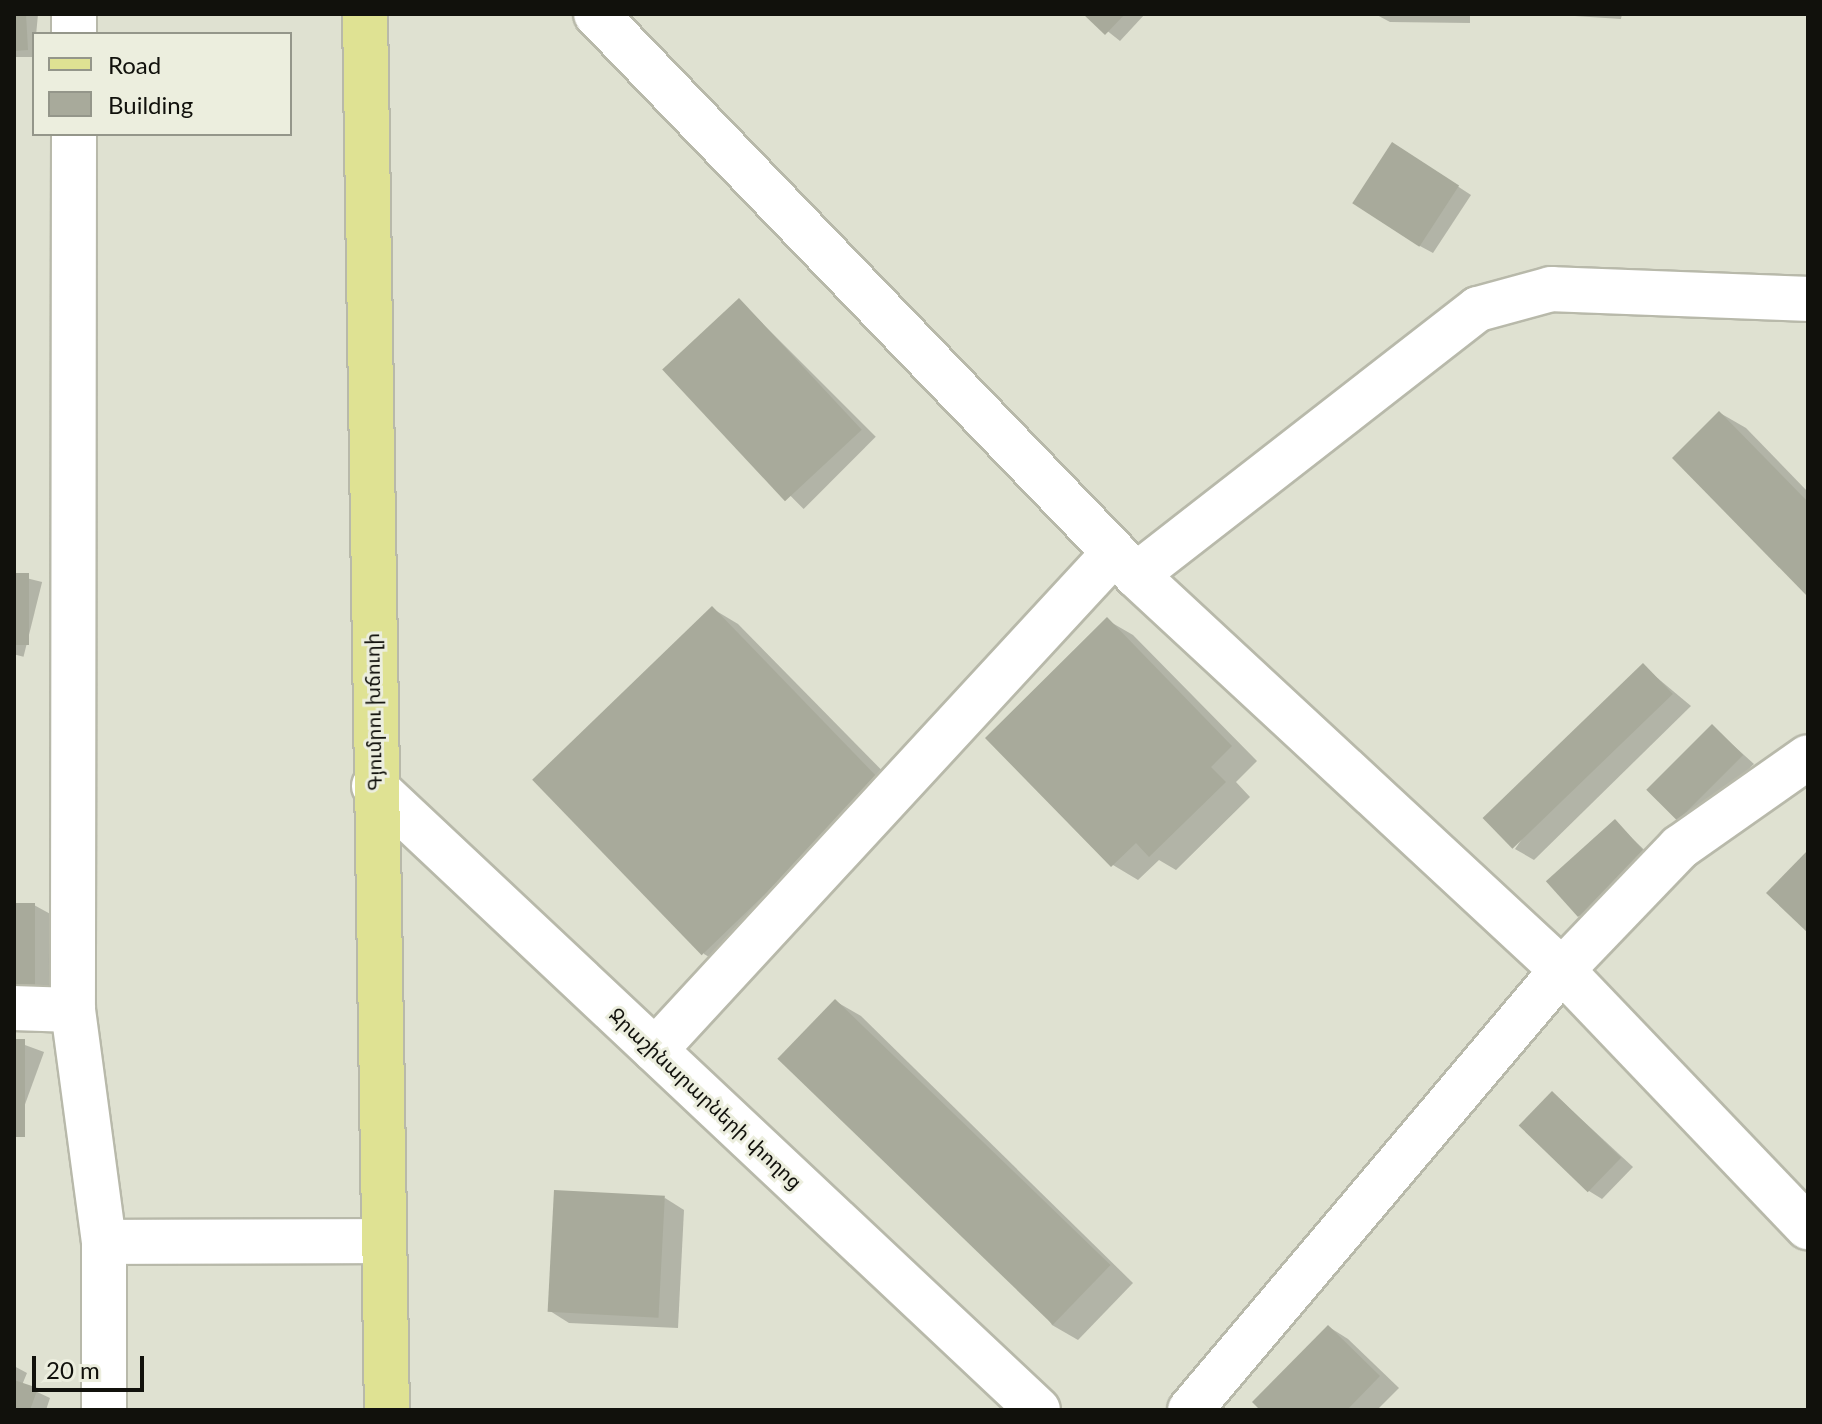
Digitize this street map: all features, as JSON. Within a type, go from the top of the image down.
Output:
[{"type":"main road","name":"Գյումրու խճուղի","points":[[365,14],[374,786],[387,1410]]},
{"type":"street","points":[[596,14],[1125,564],[1562,970],[1808,1227]]},
{"type":"street","points":[[74,136],[73,1010],[104,1242],[104,1410]]},
{"type":"street","points":[[655,1050],[1125,564],[1478,309],[1551,289],[1808,299]]},
{"type":"street","points":[[1190,1410],[1562,970],[1680,847],[1804,767]]},
{"type":"street","name":"Ջրաշինարարների փողոց","points":[[374,786],[1038,1410]]},
{"type":"street","points":[[14,1008],[73,1010]]},
{"type":"street","points":[[104,1242],[384,1241]]},
{"type":"building","points":[[14,14],[26,14],[28,50],[14,51]]},
{"type":"building","points":[[1083,14],[1125,14],[1105,35]]},
{"type":"building","points":[[1392,142],[1459,186],[1419,247],[1352,203]]},
{"type":"building","points":[[739,298],[862,430],[785,501],[662,370]]},
{"type":"building","points":[[1719,411],[1808,502],[1808,597],[1672,458]]},
{"type":"building","points":[[14,573],[29,573],[29,645],[14,645]]},
{"type":"building","points":[[712,606],[881,782],[702,955],[532,780]]},
{"type":"building","points":[[1107,617],[1232,746],[1211,767],[1226,782],[1149,857],[1136,843],[1111,867],[985,738]]},
{"type":"building","points":[[1643,663],[1673,694],[1512,849],[1483,818]]},
{"type":"building","points":[[1712,724],[1743,755],[1677,821],[1646,790]]},
{"type":"building","points":[[1615,819],[1647,855],[1578,917],[1546,881]]},
{"type":"building","points":[[1808,850],[1808,933],[1766,893]]},
{"type":"building","points":[[14,903],[35,903],[35,996],[14,996]]},
{"type":"building","points":[[835,999],[1111,1265],[1053,1325],[777,1059]]},
{"type":"building","points":[[14,1039],[25,1039],[25,1137],[14,1137]]},
{"type":"building","points":[[1552,1091],[1621,1158],[1588,1192],[1519,1126]]},
{"type":"building","points":[[554,1190],[665,1196],[658,1318],[548,1312]]},
{"type":"building","points":[[1328,1325],[1380,1376],[1347,1410],[1260,1410],[1252,1402]]},
{"type":"building","points":[[14,1380],[38,1388],[30,1410],[14,1410]]}]
